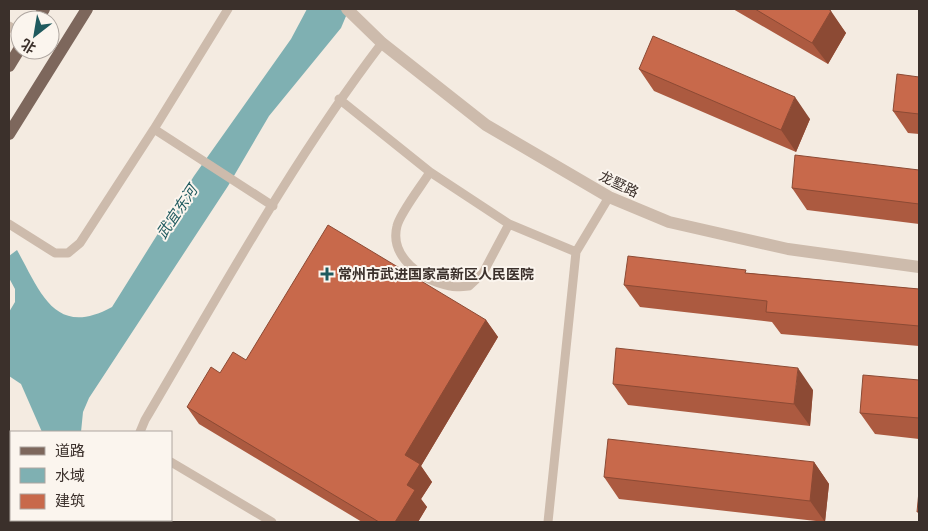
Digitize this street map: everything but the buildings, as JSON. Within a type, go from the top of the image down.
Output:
[{"type":"main road","points":[[9,134],[87,9]]},
{"type":"street","name":"龙墅路","points":[[351,13],[382,43],[486,125],[609,197],[669,222],[779,247],[919,267]]},
{"type":"lane","points":[[9,224],[55,253],[68,253],[80,243],[154,129],[228,9]]},
{"type":"lane","points":[[140,431],[145,420],[273,206],[339,99],[382,43]]},
{"type":"lane","points":[[339,99],[430,172],[509,224],[576,252]]},
{"type":"lane","points":[[154,129],[273,206]]},
{"type":"lane","points":[[430,172],[397,225],[396,243],[403,258],[433,282],[452,287],[470,286],[483,273],[509,224]]},
{"type":"lane","points":[[548,522],[576,252],[609,197]]},
{"type":"lane","points":[[172,463],[272,522]]},
{"type":"water","name":"武宜东河","points":[[307,9],[349,9],[341,28],[269,116],[228,186],[89,398],[83,412],[81,431],[42,431],[21,384],[9,376],[9,312],[15,302],[15,289],[9,278],[9,256],[17,250],[43,295],[52,306],[63,314],[76,317],[93,315],[112,307],[194,176],[291,39]]},
{"type":"place","name":"常州市武进国家高新区人民医院","points":[[327,274]]}]
